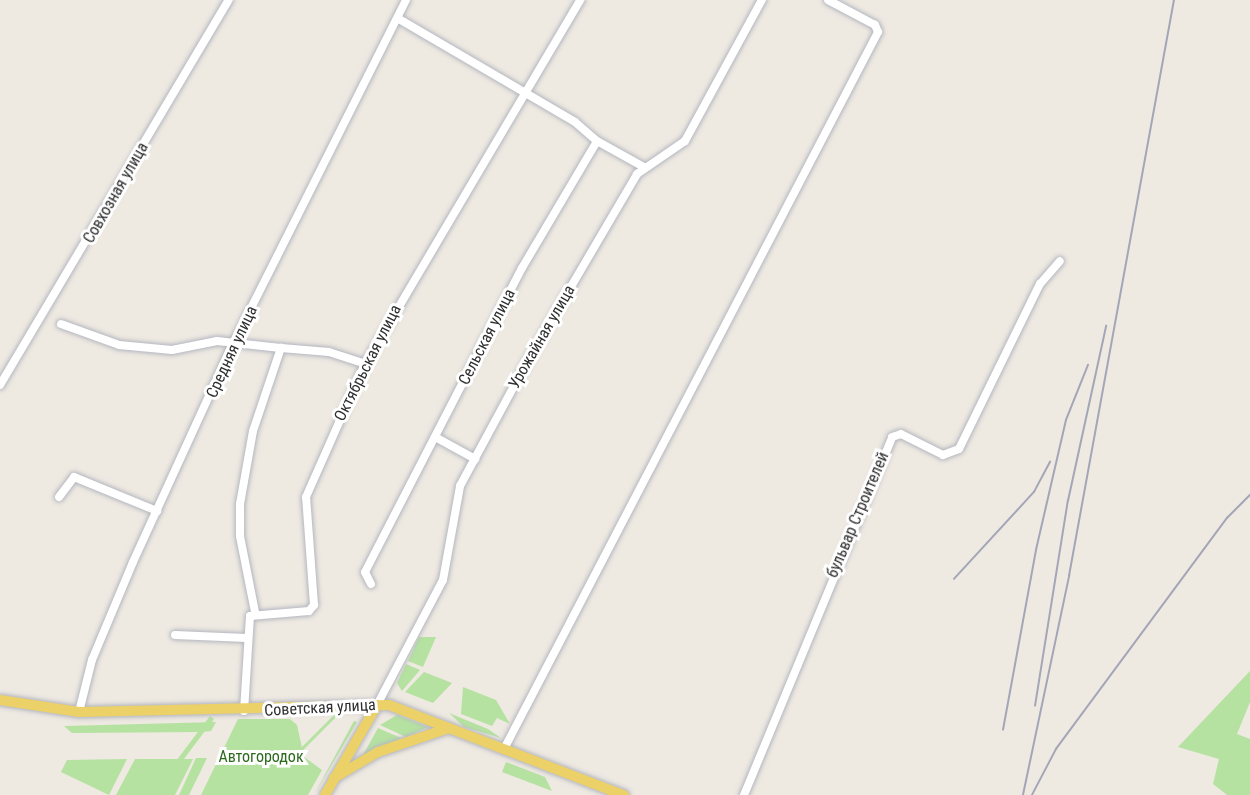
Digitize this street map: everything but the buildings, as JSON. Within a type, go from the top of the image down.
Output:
[{"type":"main road","name":"Советская улица","points":[[0,700],[79,712],[244,711],[377,705],[450,728],[624,795]]},
{"type":"main road","points":[[325,795],[377,705]]},
{"type":"main road","points":[[334,778],[378,752],[450,728]]},
{"type":"street","name":"Совхозная улица","points":[[0,385],[229,0]]},
{"type":"street","name":"Средняя улица","points":[[79,712],[92,660],[233,344],[399,19],[406,0]]},
{"type":"street","name":"Октябрьская улица","points":[[255,612],[312,608],[306,497],[365,364],[580,0]]},
{"type":"street","name":"Урожайная улица","points":[[377,705],[443,580],[456,498],[475,459],[644,167],[685,141],[762,0]]},
{"type":"street","points":[[504,749],[620,518],[878,32],[875,25],[828,0]]},
{"type":"street","points":[[399,19],[525,94],[597,141],[644,167]]},
{"type":"street","name":"Сельская улица","points":[[371,584],[365,572],[522,268],[597,141]]},
{"type":"street","name":"бульвар Строителей","points":[[744,795],[892,437],[901,434],[943,455],[959,449],[1040,284],[1060,261]]},
{"type":"street","points":[[61,324],[119,345],[172,350],[199,342],[233,344],[329,352],[365,364]]},
{"type":"street","points":[[244,711],[248,621],[255,612],[240,536],[240,504],[253,431],[281,348]]},
{"type":"street","points":[[435,437],[475,459]]},
{"type":"street","points":[[59,497],[74,477],[157,511]]},
{"type":"street","points":[[175,635],[247,638]]},
{"type":"green space","points":[[419,637],[436,637],[423,667],[408,661]]},
{"type":"green space","points":[[406,664],[420,670],[402,691],[397,683]]},
{"type":"green space","points":[[1250,671],[1250,702],[1237,734],[1250,739],[1250,795],[1227,795],[1213,784],[1219,759],[1178,747]]},
{"type":"green space","points":[[424,672],[452,683],[433,703],[405,692]]},
{"type":"green space","points":[[463,687],[496,700],[510,724],[497,718],[492,726],[461,714]]},
{"type":"green space","points":[[336,713],[338,715],[274,779],[272,777]]},
{"type":"green space","points":[[449,713],[488,729],[501,738],[464,727]]},
{"type":"green space","points":[[397,715],[428,727],[406,737],[380,725]]},
{"type":"green space","points":[[210,716],[214,719],[157,795],[150,795]]},
{"type":"green space","name":"Автогородок","points":[[238,719],[290,719],[297,725],[304,757],[322,770],[308,795],[201,795]]},
{"type":"green space","points":[[354,721],[357,722],[314,795]]},
{"type":"green space","points":[[216,722],[211,731],[202,732],[72,733],[64,726]]},
{"type":"green space","points":[[378,728],[401,738],[363,755]]},
{"type":"green space","points":[[196,758],[207,758],[189,795],[179,795]]},
{"type":"green space","points":[[127,759],[109,795],[61,772],[67,760]]},
{"type":"green space","points":[[135,759],[193,759],[175,795],[116,795]]},
{"type":"green space","points":[[506,762],[545,777],[552,791],[502,772]]},
{"type":"railway","points":[[1023,795],[1069,576],[1174,0]]},
{"type":"railway","points":[[1035,706],[1068,501],[1106,326]]},
{"type":"railway","points":[[1003,730],[1036,550],[1066,420],[1088,365]]},
{"type":"railway","points":[[954,579],[1034,492],[1050,462]]},
{"type":"railway","points":[[1032,795],[1056,749],[1227,518],[1250,495]]}]
